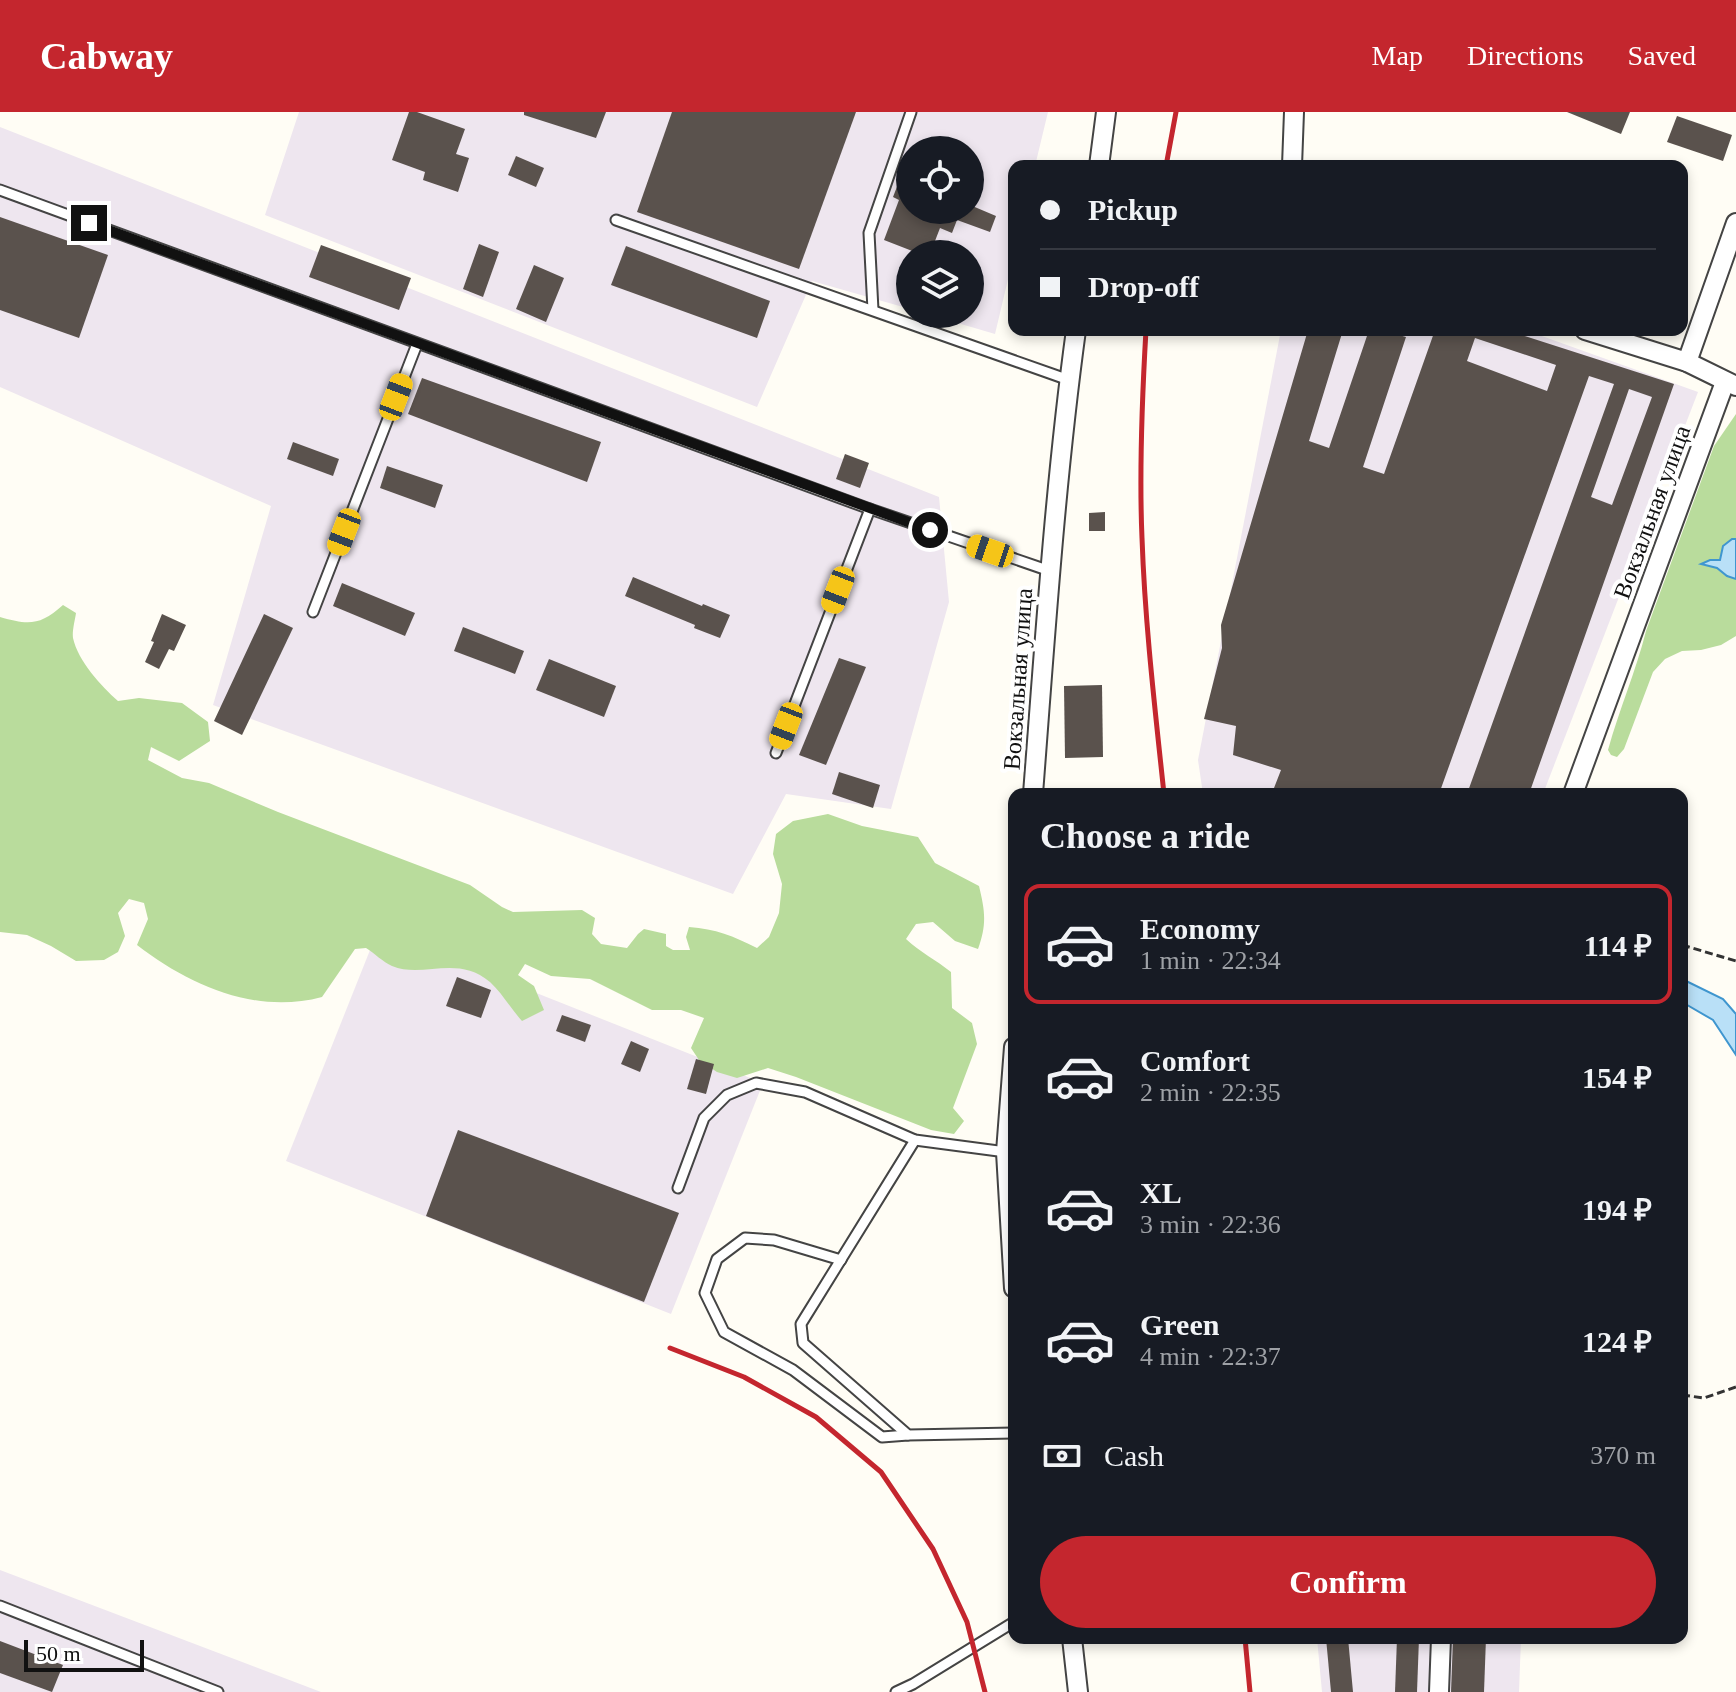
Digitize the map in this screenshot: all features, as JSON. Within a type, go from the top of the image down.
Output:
[{"type":"street","points":[[1100,160],[1106,112]]},
{"type":"street","points":[[1292,160],[1294,112]]},
{"type":"street","points":[[1687,362],[1736,223]]},
{"type":"street","name":"Вокзальная улица","points":[[1033,788],[1050,571],[1075,336]]},
{"type":"street","points":[[1604,336],[1687,362],[1731,384]]},
{"type":"street","name":"Вокзальная улица","points":[[1575,788],[1731,384]]},
{"type":"street","points":[[1008,1126],[1008,1186]]},
{"type":"street","points":[[1073,1644],[1078,1692]]},
{"type":"street","points":[[1439,1692],[1441,1644]]},
{"type":"lane","points":[[873,310],[869,233],[911,112]]},
{"type":"lane","points":[[0,190],[870,509],[1050,571]]},
{"type":"lane","points":[[616,220],[1069,380]]},
{"type":"lane","points":[[313,612],[417,344]]},
{"type":"lane","points":[[776,753],[870,509]]},
{"type":"lane","points":[[678,1188],[704,1118],[727,1095],[756,1083],[805,1092],[915,1140],[1006,1152]]},
{"type":"lane","points":[[908,1435],[803,1343],[801,1324],[915,1140]]},
{"type":"lane","points":[[841,1260],[774,1240],[745,1238],[717,1259],[705,1293],[724,1332],[793,1370],[882,1437],[1008,1433]]},
{"type":"lane","points":[[0,1606],[218,1692]]},
{"type":"lane","points":[[896,1692],[1008,1626]]},
{"type":"path","points":[[1688,947],[1736,961]]},
{"type":"path","points":[[1688,1396],[1704,1398],[1736,1387]]},
{"type":"shaded area","points":[[299,112],[1048,112],[1036,160],[1008,160],[1008,279],[995,334],[975,328],[984,328],[984,240],[896,240],[896,305],[812,281],[757,407],[265,215]]},
{"type":"shaded area","points":[[0,127],[939,497],[949,602],[891,809],[786,794],[733,894],[213,705],[271,506],[0,387]]},
{"type":"shaded area","points":[[1280,336],[1542,336],[1698,392],[1545,788],[1202,788],[1198,760]]},
{"type":"shaded area","points":[[378,930],[763,1083],[671,1314],[286,1161]]},
{"type":"shaded area","points":[[0,1570],[321,1692],[0,1692]]},
{"type":"shaded area","points":[[1318,1644],[1521,1644],[1519,1692],[1322,1692]]},
{"type":"green space","points":[[1736,414],[1736,539],[1732,539],[1720,560],[1710,560],[1703,565],[1717,568],[1736,579],[1736,636],[1721,645],[1682,651],[1665,659],[1653,672],[1624,749],[1617,757],[1611,755],[1608,750],[1646,631],[1714,446]]},
{"type":"green space","points":[[63,605],[76,613],[73,638],[85,664],[118,701],[139,698],[182,703],[208,722],[210,741],[179,761],[151,747],[148,760],[182,778],[209,783],[470,885],[513,912],[582,910],[595,918],[592,934],[601,944],[627,948],[644,929],[666,934],[666,946],[673,950],[690,950],[686,937],[689,927],[708,929],[757,948],[769,937],[779,913],[782,884],[773,854],[776,834],[793,821],[828,814],[862,826],[918,837],[935,863],[979,886],[983,903],[984,925],[978,949],[955,941],[933,922],[916,924],[906,939],[951,972],[952,1008],[972,1023],[977,1044],[953,1108],[964,1121],[954,1134],[931,1130],[768,1068],[737,1078],[717,1072],[699,1060],[691,1048],[704,1018],[681,1010],[652,1010],[590,979],[551,976],[525,964],[518,975],[534,986],[544,1010],[522,1021],[494,986],[478,974],[453,968],[404,969],[389,964],[366,948],[355,949],[322,997],[297,1002],[272,1002],[224,993],[178,973],[137,945],[148,919],[144,903],[129,899],[118,913],[125,936],[118,952],[104,960],[76,961],[27,935],[0,932],[0,617],[33,622],[47,617]]},
{"type":"water","points":[[1736,539],[1736,579],[1717,568],[1701,564],[1720,560],[1723,546]]},
{"type":"water","points":[[1688,982],[1723,999],[1736,1014],[1736,1055],[1713,1020],[1688,1005]]},
{"type":"building","points":[[409,112],[465,129],[456,154],[469,158],[458,192],[423,180],[425,172],[392,160]]},
{"type":"building","points":[[524,112],[606,112],[596,138],[524,115]]},
{"type":"building","points":[[672,112],[856,112],[799,269],[637,212]]},
{"type":"building","points":[[1567,112],[1630,112],[1621,134]]},
{"type":"building","points":[[1677,116],[1732,135],[1723,161],[1667,142]]},
{"type":"building","points":[[516,156],[544,168],[536,187],[508,175]]},
{"type":"building","points":[[896,208],[896,224],[955,224],[952,233],[940,228],[935,240],[896,240],[896,245],[884,240]]},
{"type":"building","points":[[984,211],[996,216],[990,232],[968,224],[984,224]]},
{"type":"building","points":[[0,217],[108,255],[79,338],[0,310]]},
{"type":"building","points":[[479,244],[499,252],[483,297],[463,289]]},
{"type":"building","points":[[321,245],[411,278],[399,310],[309,277]]},
{"type":"building","points":[[626,246],[770,301],[757,338],[611,285]]},
{"type":"building","points":[[534,265],[564,278],[546,322],[516,309]]},
{"type":"building","points":[[1306,336],[1341,336],[1309,441],[1329,448],[1367,336],[1406,337],[1363,467],[1384,474],[1433,336],[1525,336],[1674,384],[1531,788],[1469,788],[1614,384],[1589,376],[1441,788],[1274,788],[1281,770],[1233,755],[1236,726],[1204,719],[1222,648],[1221,625]],"holes":[[[1475,338],[1556,365],[1547,391],[1467,361]],[[1629,389],[1652,397],[1612,505],[1591,497]]]},
{"type":"building","points":[[422,378],[601,442],[587,482],[408,414]]},
{"type":"building","points":[[293,442],[339,459],[333,476],[287,459]]},
{"type":"building","points":[[845,454],[869,463],[860,488],[836,479]]},
{"type":"building","points":[[387,466],[443,485],[435,508],[380,488]]},
{"type":"building","points":[[1105,512],[1105,531],[1089,531],[1089,513]]},
{"type":"building","points":[[633,577],[730,615],[720,638],[625,596]]},
{"type":"building","points":[[342,583],[415,613],[405,636],[333,606]]},
{"type":"building","points":[[162,614],[186,625],[174,651],[169,649],[159,669],[145,662]]},
{"type":"building","points":[[264,614],[293,628],[242,735],[214,721]]},
{"type":"building","points":[[463,627],[524,651],[515,674],[454,651]]},
{"type":"building","points":[[839,658],[866,667],[826,765],[799,755]]},
{"type":"building","points":[[549,659],[616,686],[604,717],[536,690]]},
{"type":"building","points":[[1102,685],[1103,757],[1065,758],[1064,686]]},
{"type":"building","points":[[839,772],[880,785],[873,808],[832,794]]},
{"type":"building","points":[[457,977],[491,990],[481,1018],[446,1006]]},
{"type":"building","points":[[562,1015],[591,1025],[585,1042],[556,1031]]},
{"type":"building","points":[[631,1041],[649,1049],[640,1072],[621,1064]]},
{"type":"building","points":[[696,1059],[714,1064],[706,1094],[687,1089]]},
{"type":"building","points":[[458,1130],[679,1213],[644,1302],[426,1216]]},
{"type":"building","points":[[0,1641],[63,1665],[52,1692],[0,1673]]},
{"type":"building","points":[[1327,1644],[1349,1644],[1353,1692],[1331,1692]]},
{"type":"building","points":[[1397,1644],[1419,1644],[1417,1692],[1395,1692]]},
{"type":"building","points":[[1453,1644],[1486,1644],[1484,1692],[1451,1692]]},
{"type":"railway","points":[[1167,160],[1176,112]]},
{"type":"railway","points":[[1146,336],[1141,434],[1142,538],[1163,788]]},
{"type":"railway","points":[[670,1348],[744,1377],[816,1417],[881,1472],[933,1549],[967,1622],[985,1692]]},
{"type":"railway","points":[[1246,1644],[1250,1692]]},
{"type":"route","points":[[89,223],[930,530]]}]
